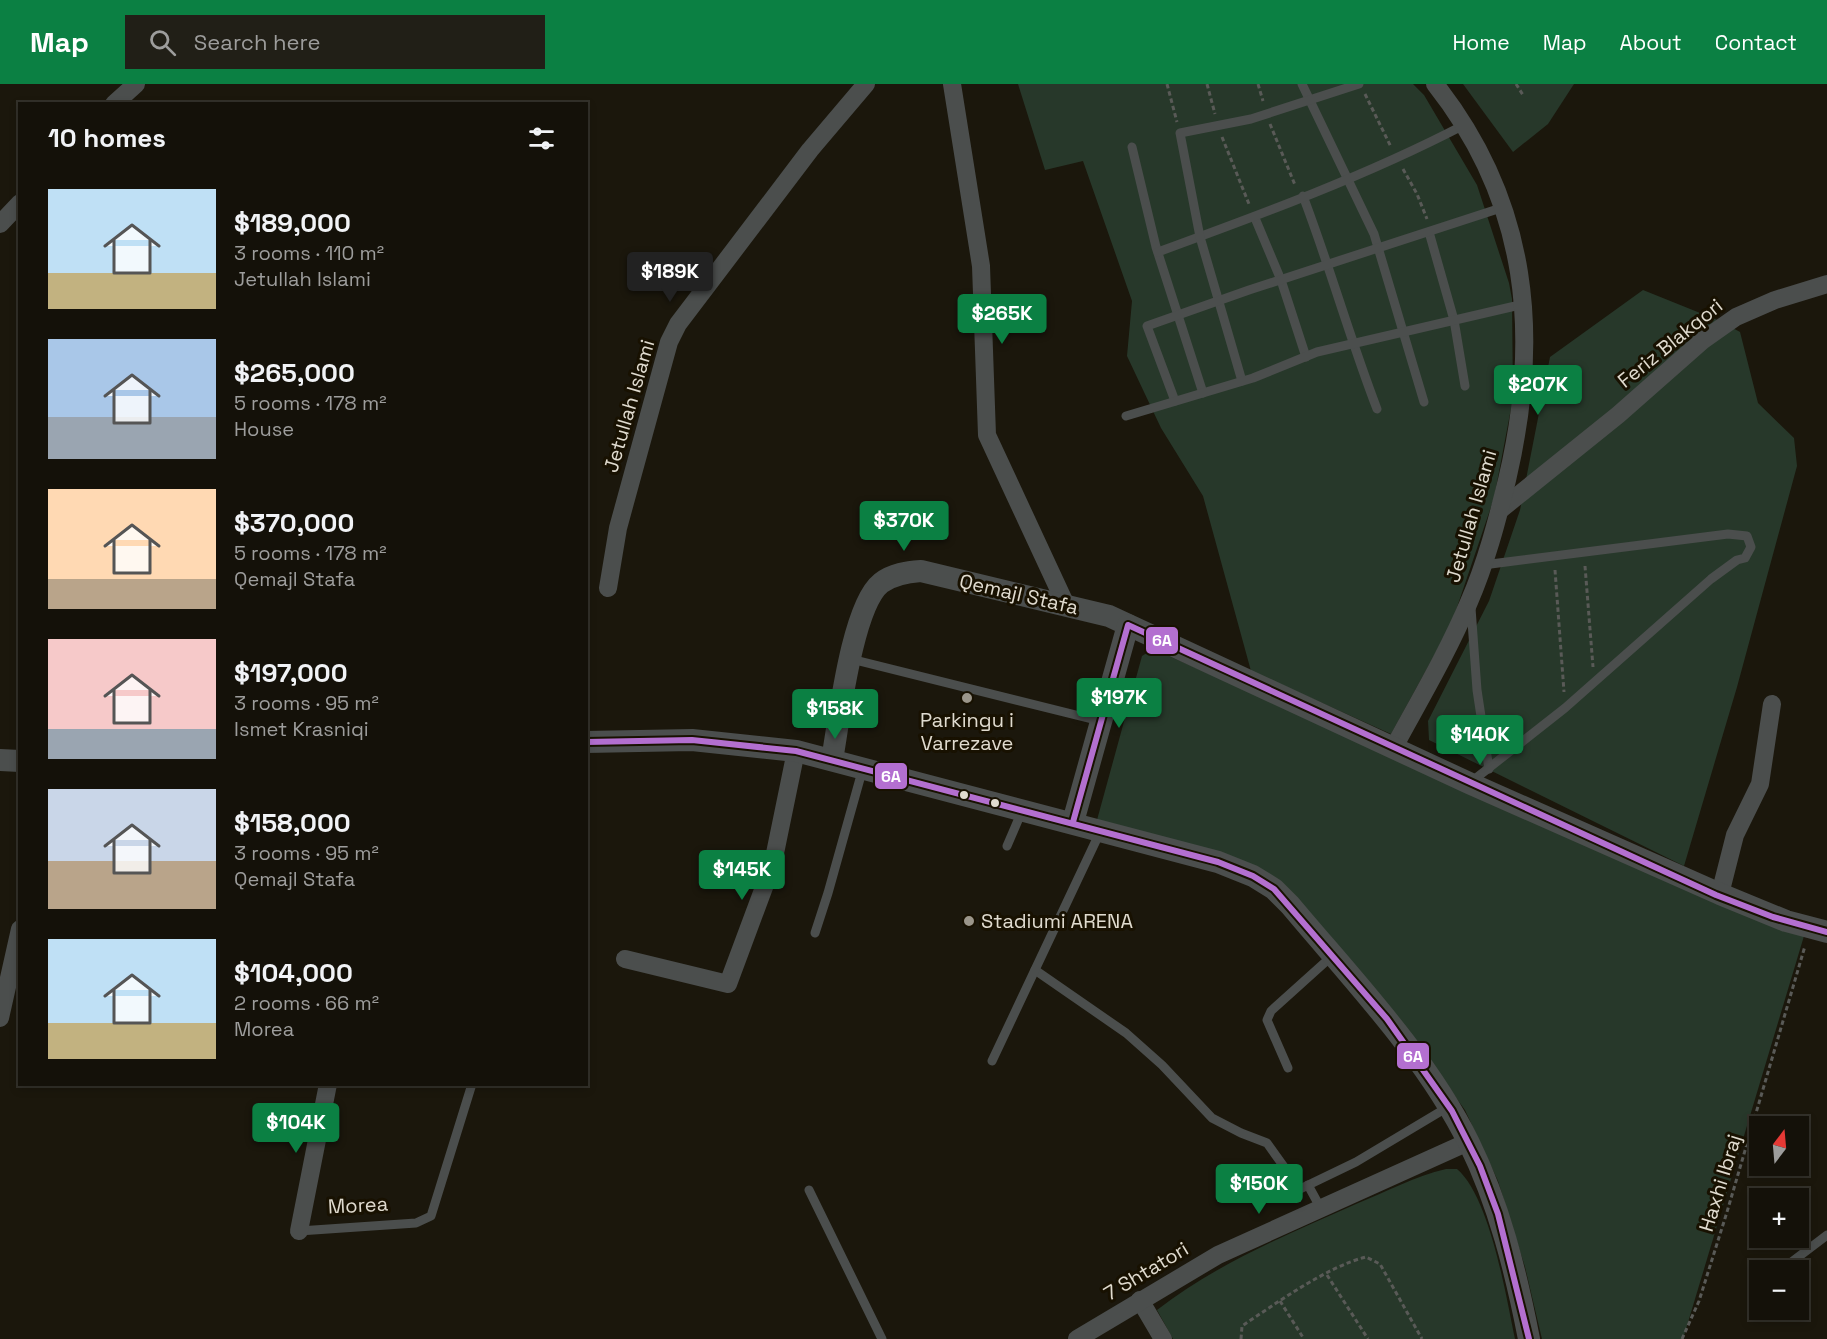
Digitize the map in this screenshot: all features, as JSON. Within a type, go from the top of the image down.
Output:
[{"type":"street","points":[[116,102],[136,84]]},
{"type":"street","name":"Jetullah Islami","points":[[608,588],[618,528],[669,342],[678,324],[810,150],[866,84]]},
{"type":"street","points":[[952,84],[981,267],[984,415],[987,435],[1066,604]]},
{"type":"street","name":"Jetullah Islami","points":[[1394,747],[1455,635],[1483,565],[1500,510],[1521,410],[1525,370],[1524,304],[1517,258],[1504,207],[1481,155],[1464,125],[1435,84]]},
{"type":"street","points":[[0,224],[18,204]]},
{"type":"street","name":"Feriz Blakqori","points":[[1500,510],[1618,415],[1702,341],[1736,317],[1775,300],[1827,284]]},
{"type":"street","name":"Qemajl Stafa","points":[[832,760],[858,627],[871,594],[881,583],[908,572],[935,574],[1109,616],[1469,783],[1720,894],[1818,931]]},
{"type":"street","points":[[1073,822],[1128,625]]},
{"type":"street","points":[[1720,894],[1735,835],[1760,784],[1772,704]]},
{"type":"street","points":[[588,742],[692,740],[796,751],[1102,829],[1218,862],[1253,876],[1274,889],[1398,1035],[1448,1107],[1468,1142],[1484,1177],[1510,1256],[1529,1339]]},
{"type":"street","points":[[625,959],[728,984],[773,863],[796,751]]},
{"type":"street","points":[[0,760],[18,761]]},
{"type":"street","points":[[0,1018],[18,938]]},
{"type":"street","name":"Morea","points":[[299,1232],[328,1086]]},
{"type":"street","name":"7 Shtatori","points":[[1077,1339],[1218,1255],[1468,1142]]},
{"type":"street","points":[[1140,1300],[1163,1339]]},
{"type":"lane","points":[[1302,84],[1379,248],[1424,402]]},
{"type":"lane","points":[[1242,381],[1200,237],[1180,133],[1311,102],[1359,84]]},
{"type":"lane","points":[[1158,252],[1255,218],[1409,154],[1464,125]]},
{"type":"lane","points":[[1132,147],[1158,252],[1203,393]]},
{"type":"lane","points":[[1302,197],[1329,264],[1352,344],[1377,409]]},
{"type":"lane","points":[[1175,401],[1147,326],[1504,207]]},
{"type":"lane","points":[[1255,218],[1281,280],[1306,357]]},
{"type":"lane","points":[[1429,231],[1454,320],[1465,386]]},
{"type":"lane","points":[[1126,416],[1242,381],[1306,357],[1352,344],[1524,304]]},
{"type":"lane","points":[[1469,783],[1594,684],[1711,579],[1732,563],[1745,558],[1751,548],[1747,537],[1728,534],[1483,565]]},
{"type":"lane","points":[[1470,600],[1477,690],[1489,769]]},
{"type":"lane","points":[[851,659],[1100,722]]},
{"type":"lane","points":[[814,933],[828,893],[863,768]]},
{"type":"lane","points":[[1006,846],[1023,809]]},
{"type":"lane","points":[[992,1061],[1102,829]]},
{"type":"lane","points":[[1288,1068],[1267,1026],[1267,1020],[1271,1011],[1332,956]]},
{"type":"lane","points":[[1035,970],[1126,1033],[1162,1065],[1212,1118],[1267,1143],[1300,1189],[1356,1162],[1448,1107]]},
{"type":"lane","name":"Morea","points":[[299,1232],[400,1225],[416,1223],[430,1216],[471,1086]]},
{"type":"lane","points":[[1308,1185],[1320,1207]]},
{"type":"lane","points":[[809,1190],[882,1339]]},
{"type":"lane","points":[[1794,1260],[1827,1235]]},
{"type":"path","points":[[1167,84],[1180,133]]},
{"type":"path","points":[[1206,84],[1218,125],[1255,218]]},
{"type":"path","points":[[1258,84],[1267,114],[1302,197]]},
{"type":"path","points":[[1516,84],[1523,95]]},
{"type":"path","points":[[1584,553],[1594,684]]},
{"type":"path","points":[[1554,557],[1565,708]]},
{"type":"path","name":"Haxhi Ibraj","points":[[1683,1339],[1699,1301],[1818,931]]},
{"type":"path","points":[[1241,1339],[1242,1326],[1280,1301],[1361,1258],[1375,1259],[1422,1339]]},
{"type":"path","points":[[1327,1275],[1368,1339]]},
{"type":"path","points":[[1280,1301],[1304,1339]]},
{"type":"green space","points":[[1018,84],[1413,84],[1424,95],[1477,185],[1509,283],[1512,299],[1513,398],[1494,498],[1451,625],[1391,734],[1251,671],[1203,496],[1161,428],[1127,356],[1132,301],[1083,161],[1045,170]]},
{"type":"green space","points":[[1463,84],[1574,84],[1548,124],[1513,152]]},
{"type":"green space","points":[[1643,290],[1720,321],[1740,332],[1758,403],[1794,438],[1797,466],[1737,687],[1684,866],[1429,740],[1428,721],[1489,601],[1520,510],[1550,357]]},
{"type":"green space","points":[[1153,649],[1804,936],[1683,1339],[1542,1339],[1525,1267],[1498,1181],[1465,1110],[1423,1052],[1288,892],[1097,820],[1142,656]]},
{"type":"green space","points":[[1446,1169],[1457,1169],[1469,1183],[1479,1201],[1495,1248],[1515,1339],[1173,1339],[1157,1310],[1203,1278],[1305,1227],[1412,1180]]},
{"type":"transit line","name":"6A","points":[[1073,822],[1128,625],[1716,895],[1773,917],[1827,932]]},
{"type":"transit line","name":"6A","points":[[588,742],[692,740],[796,751],[1218,862],[1253,876],[1274,889],[1387,1019],[1452,1111],[1480,1166],[1498,1214],[1529,1339]]},
{"type":"place","name":"Parkingu i Varrezave","points":[[967,698]]},
{"type":"place","name":"Stadiumi ARENA","points":[[969,921]]}]
